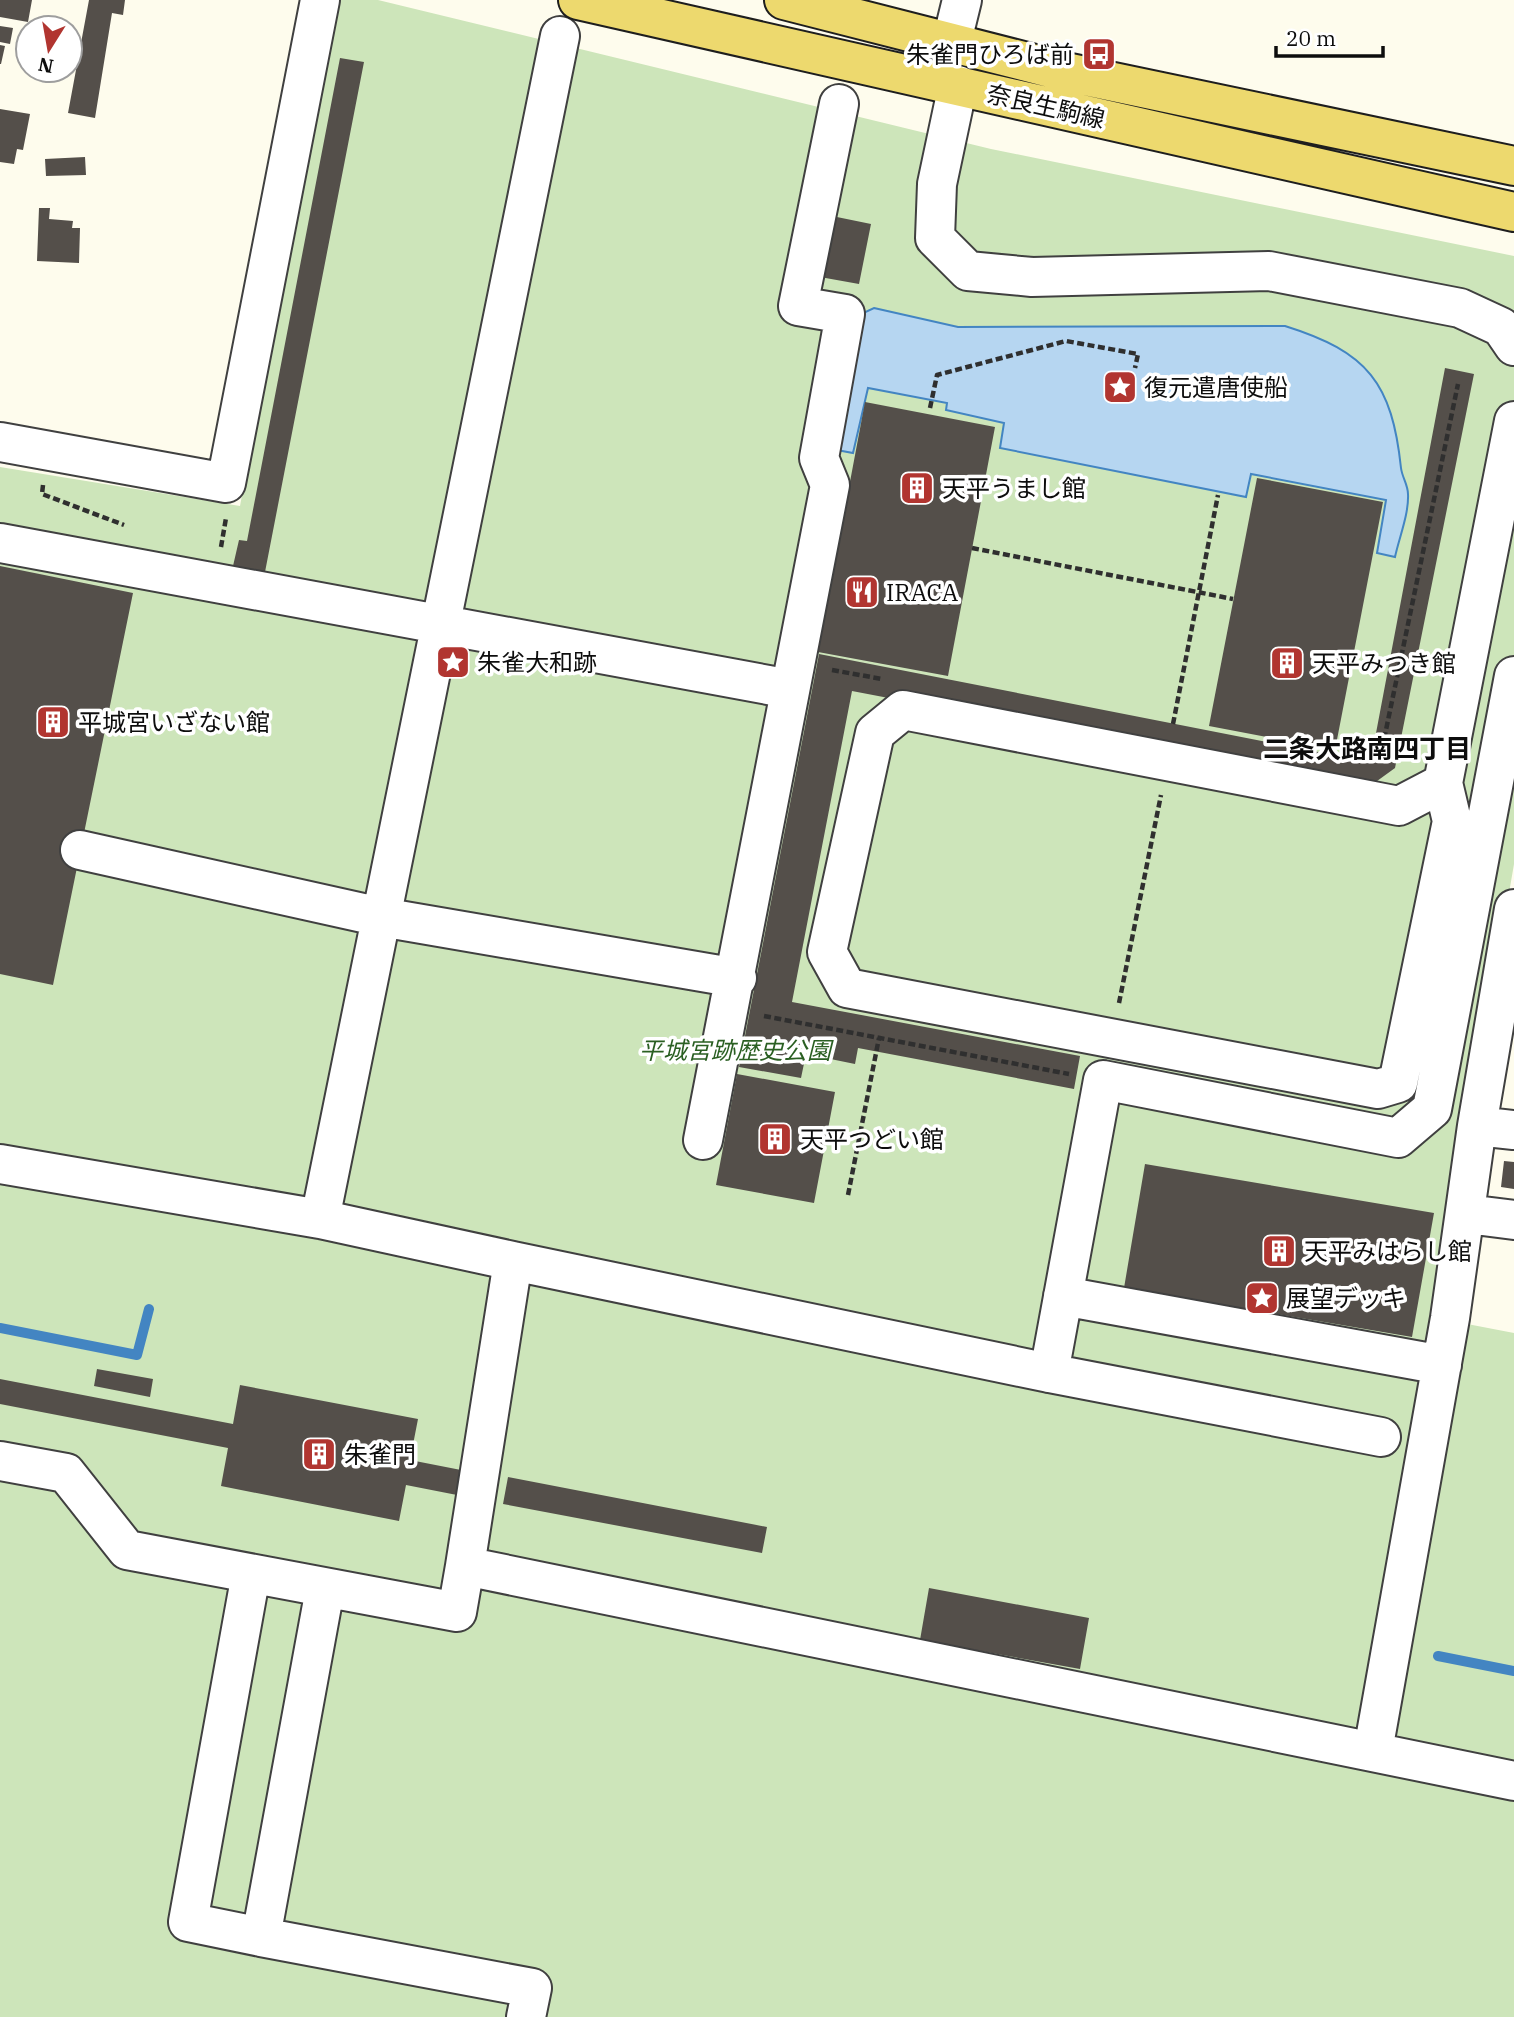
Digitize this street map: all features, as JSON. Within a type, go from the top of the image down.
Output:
[{"type":"main road","name":"奈良生駒線","points":[[578,0],[1514,212]]},
{"type":"main road","name":"奈良生駒線","points":[[784,0],[951,44],[1335,131],[1514,166]]},
{"type":"street","points":[[0,442],[226,483],[320,0]]},
{"type":"street","points":[[951,44],[962,0]]},
{"type":"street","points":[[320,1219],[561,36]]},
{"type":"street","points":[[957,85],[937,184],[935,238],[968,271],[1032,277],[1269,271],[1460,308],[1501,327],[1514,346]]},
{"type":"street","points":[[703,1139],[830,485],[819,458],[845,314],[798,306],[839,104]]},
{"type":"street","points":[[1443,783],[1399,806],[904,710],[875,733],[827,952],[847,988],[1378,1089],[1398,1083],[1452,821],[1443,783],[1514,421]]},
{"type":"street","points":[[0,543],[790,689]]},
{"type":"street","points":[[1049,1373],[1103,1080],[1398,1138],[1432,1109],[1514,676]]},
{"type":"street","points":[[80,850],[733,994]]},
{"type":"street","points":[[1373,1751],[1467,1214],[1496,1128],[1514,909]]},
{"type":"street","points":[[0,1164],[320,1219],[1049,1373],[1381,1437]]},
{"type":"street","points":[[1467,1214],[1514,1220]]},
{"type":"street","points":[[0,1461],[66,1473],[127,1550],[457,1612],[513,1261]]},
{"type":"street","points":[[1063,1296],[1442,1364]]},
{"type":"street","points":[[465,1566],[1514,1781]]},
{"type":"street","points":[[251,1574],[188,1922],[532,1988],[526,2017]]},
{"type":"street","points":[[261,1937],[325,1589]]},
{"type":"path","points":[[930,408],[937,375],[1066,341],[1138,354],[1135,368]]},
{"type":"path","points":[[1365,764],[1381,754],[1458,384]]},
{"type":"path","points":[[51,451],[42,494],[130,528]]},
{"type":"path","points":[[972,548],[1234,600]]},
{"type":"path","points":[[790,689],[833,670],[887,680]]},
{"type":"path","points":[[733,994],[879,1038],[1103,1080]]},
{"type":"path","points":[[848,1195],[879,1038]]},
{"type":"green space","name":"平城宮跡歴史公園","points":[[333,0],[378,0],[991,149],[1514,256],[1514,864],[1436,1318],[1514,1333],[1514,2017],[0,2017],[0,467],[240,506]]},
{"type":"water","points":[[874,308],[958,327],[1285,326],[1337,347],[1371,375],[1391,414],[1408,494],[1395,557],[1377,553],[1386,500],[1251,474],[1246,497],[1000,448],[1004,423],[946,410],[947,403],[868,388],[853,453],[826,448],[859,315]]},
{"type":"building","points":[[0,0],[32,0],[29,14],[14,14],[14,20],[0,17]]},
{"type":"building","points":[[89,0],[125,0],[123,15],[112,13],[95,118],[68,113],[73,84],[84,84],[84,27]]},
{"type":"building","points":[[0,26],[13,28],[10,44],[0,42]]},
{"type":"building","points":[[0,45],[5,46],[1,64],[0,64]]},
{"type":"building","points":[[340,58],[364,62],[265,572],[233,566],[239,540],[247,541]]},
{"type":"building","points":[[0,109],[30,114],[23,150],[17,149],[14,164],[0,162]]},
{"type":"building","points":[[85,157],[86,175],[46,176],[45,159]]},
{"type":"building","points":[[39,208],[50,208],[49,219],[73,221],[72,228],[80,228],[79,263],[37,261]]},
{"type":"building","points":[[832,216],[871,224],[859,284],[820,277]]},
{"type":"building","points":[[1445,368],[1474,374],[1395,768],[1366,789],[852,691],[792,1002],[1080,1056],[1074,1089],[858,1048],[855,1064],[806,1054],[801,1078],[739,1067],[819,654],[1359,760],[1373,749]]},
{"type":"building","name":"天平うまし館","points":[[865,402],[995,427],[948,676],[818,652]]},
{"type":"building","name":"天平みつき館","points":[[1257,478],[1383,502],[1335,750],[1209,726]]},
{"type":"building","name":"平城宮いざない館","points":[[0,566],[133,593],[53,985],[0,974]]},
{"type":"building","name":"天平つどい館","points":[[737,1074],[835,1092],[814,1203],[716,1185]]},
{"type":"building","points":[[1504,1161],[1514,1162],[1514,1189],[1501,1187]]},
{"type":"building","name":"天平みはらし館","points":[[1145,1164],[1434,1213],[1412,1337],[1124,1288]]},
{"type":"building","points":[[97,1369],[153,1379],[150,1397],[94,1386]]},
{"type":"building","name":"朱雀門","points":[[0,1379],[233,1424],[240,1385],[418,1419],[410,1460],[461,1470],[457,1495],[406,1485],[399,1521],[221,1486],[228,1448],[0,1404]]},
{"type":"building","points":[[508,1477],[767,1527],[762,1553],[503,1504]]},
{"type":"building","points":[[929,1588],[1089,1618],[1080,1669],[920,1640]]},
{"type":"waterway","points":[[0,1328],[137,1355],[149,1309]]},
{"type":"waterway","points":[[1438,1656],[1514,1671]]},
{"type":"place","name":"朱雀門ひろば前","points":[[1099,54]]},
{"type":"place","name":"復元遣唐使船","points":[[1120,387]]},
{"type":"place","name":"天平うまし館","points":[[917,488]]},
{"type":"place","name":"IRACA","points":[[862,592]]},
{"type":"place","name":"朱雀大和跡","points":[[453,662]]},
{"type":"place","name":"天平みつき館","points":[[1287,663]]},
{"type":"place","name":"平城宮いざない館","points":[[53,722]]},
{"type":"place","name":"天平つどい館","points":[[775,1139]]},
{"type":"place","name":"天平みはらし館","points":[[1279,1251]]},
{"type":"place","name":"展望デッキ","points":[[1262,1298]]},
{"type":"place","name":"朱雀門","points":[[319,1454]]},
{"type":"district","name":"二条大路南四丁目","points":[[1367,748]]}]
